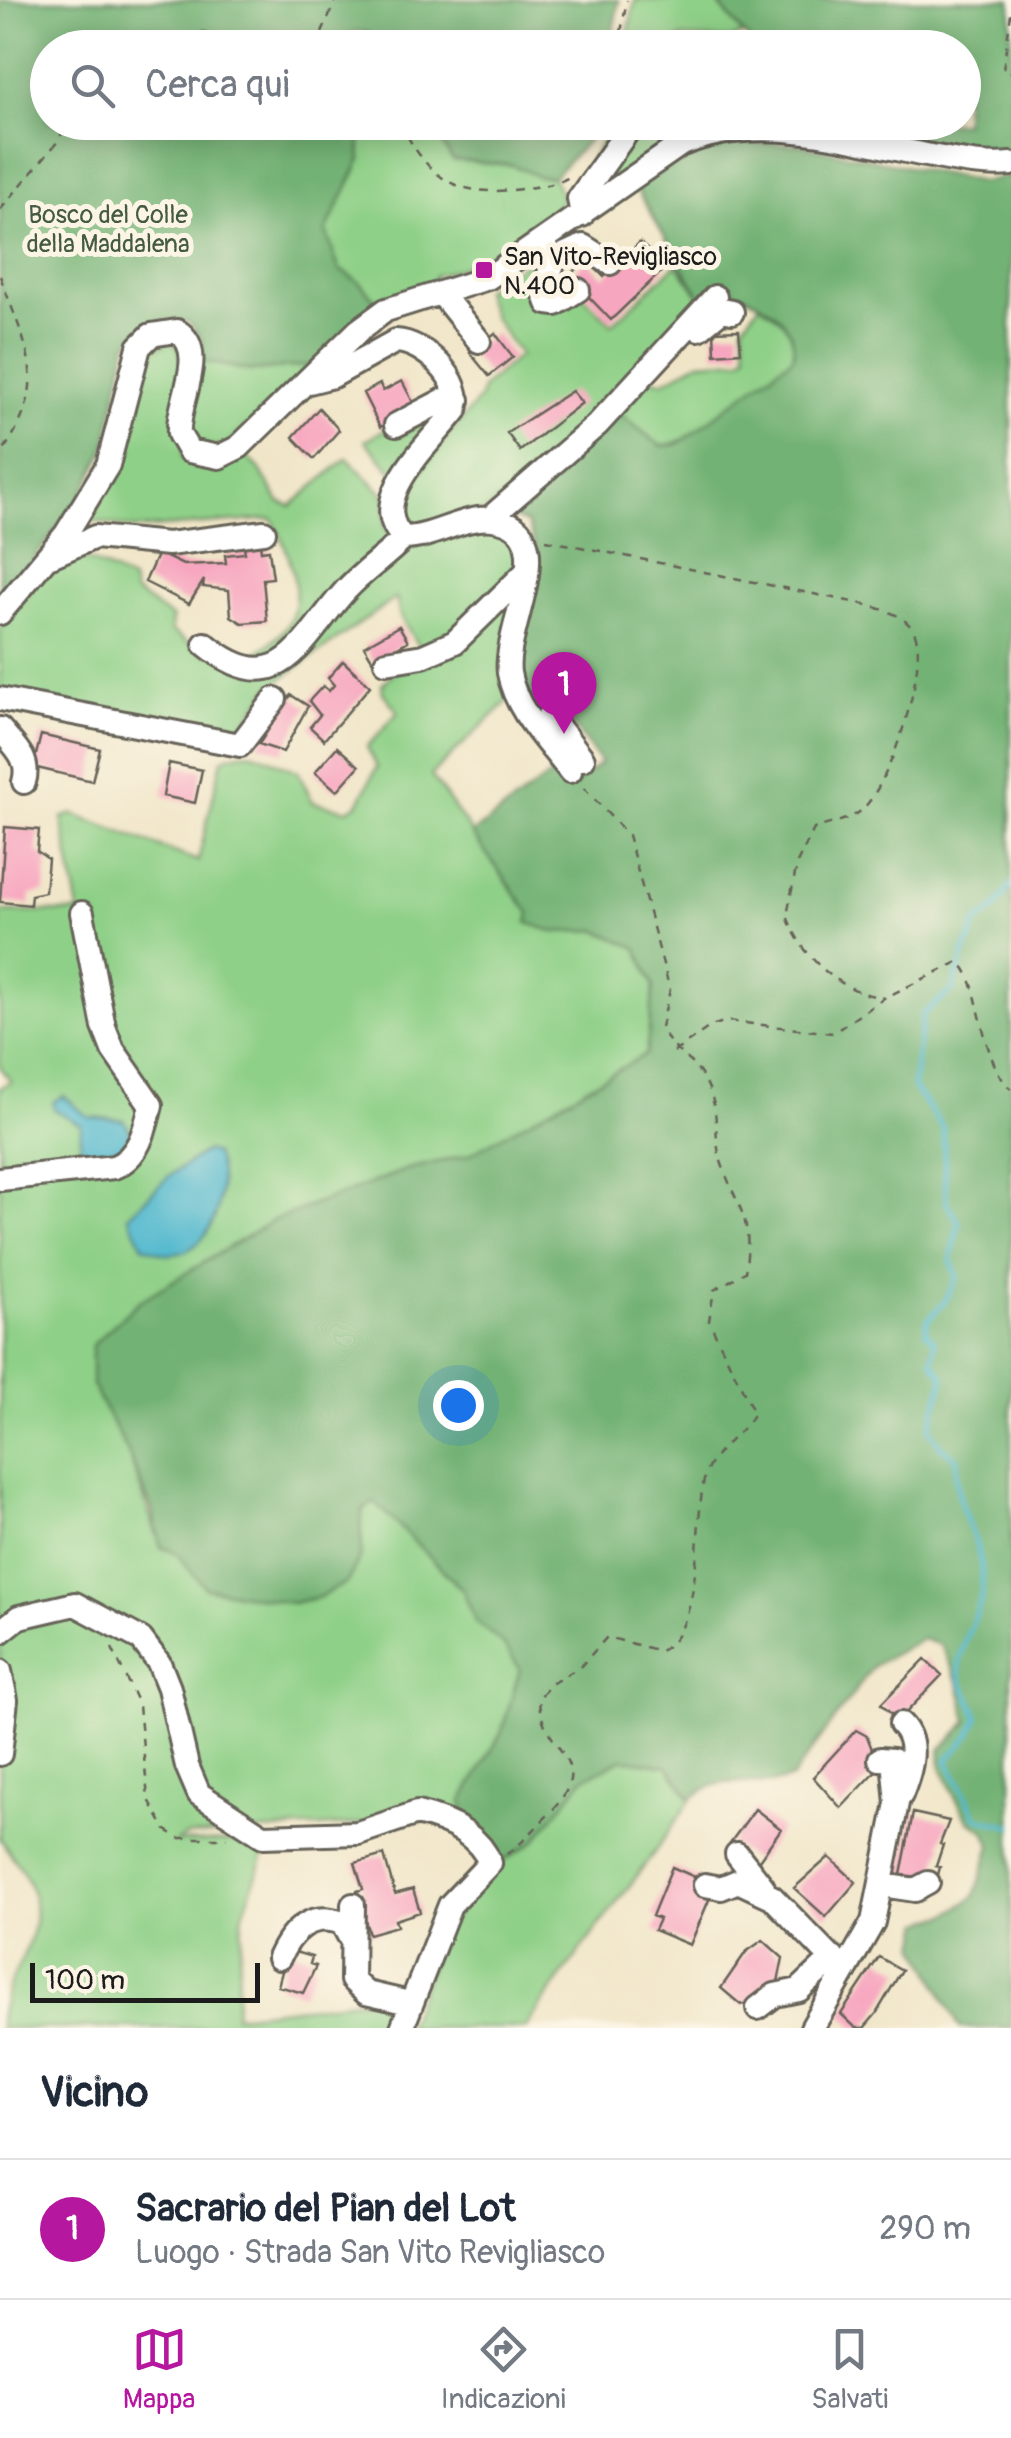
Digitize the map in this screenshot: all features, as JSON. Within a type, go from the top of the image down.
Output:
[{"type":"street","points":[[582,215],[580,199],[621,140]]},
{"type":"street","points":[[578,290],[556,304],[548,303],[543,289],[548,252],[582,215],[680,145],[695,140]]},
{"type":"street","points":[[837,140],[975,164],[1011,164]]},
{"type":"street","points":[[0,613],[48,558],[108,465],[144,340],[170,330],[189,341],[192,358],[179,434],[190,451],[219,457],[239,447],[358,330],[386,310],[442,296],[548,252],[583,246],[610,263]]},
{"type":"street","points":[[442,296],[479,341]]},
{"type":"street","points":[[205,644],[223,658],[252,670],[290,660],[348,587],[404,538],[490,518],[597,425],[662,358],[723,305]]},
{"type":"street","points":[[306,382],[333,376],[378,348],[408,342],[425,350],[458,400]]},
{"type":"street","points":[[396,425],[444,400],[458,400]]},
{"type":"street","points":[[404,538],[391,523],[391,499],[458,400]]},
{"type":"street","points":[[490,518],[519,528],[530,548],[508,658],[518,701],[577,765]]},
{"type":"street","points":[[48,558],[96,537],[168,544],[264,532]]},
{"type":"street","points":[[386,662],[423,656],[455,642],[526,572]]},
{"type":"street","points":[[0,699],[229,745],[244,744],[275,699]]},
{"type":"street","points":[[548,714],[577,765]]},
{"type":"street","points":[[0,729],[28,768],[24,782]]},
{"type":"street","points":[[0,1179],[114,1168],[126,1162],[145,1131],[151,1105],[113,1050],[104,1027],[82,913]]},
{"type":"street","points":[[0,1632],[20,1617],[65,1604],[75,1604],[96,1618],[132,1632],[159,1663],[175,1708],[192,1782],[207,1802],[263,1836],[358,1833],[417,1813],[464,1832],[480,1843],[490,1863],[450,1905],[402,2028]]},
{"type":"street","points":[[0,1671],[6,1700],[0,1754]]},
{"type":"street","points":[[758,2008],[775,1995],[799,1990],[838,1964],[873,1922],[897,1803],[912,1756],[911,1741],[901,1724]]},
{"type":"street","points":[[880,1759],[893,1760],[897,1803]]},
{"type":"street","points":[[737,1854],[748,1874],[838,1964]]},
{"type":"street","points":[[705,1885],[720,1888],[738,1881],[772,1897]]},
{"type":"street","points":[[882,1884],[915,1890],[928,1883]]},
{"type":"street","points":[[353,1905],[349,1936],[352,1980],[357,1988],[409,2003]]},
{"type":"street","points":[[279,1958],[289,1936],[316,1920],[342,1923],[349,1936]]},
{"type":"street","points":[[812,2028],[838,1964]]},
{"type":"path","points":[[324,30],[336,0]]},
{"type":"path","points":[[622,30],[628,0]]},
{"type":"path","points":[[1011,13],[1003,69],[1011,72]]},
{"type":"path","points":[[0,210],[5,199],[60,140]]},
{"type":"path","points":[[411,140],[424,162],[462,190],[504,192],[561,183]]},
{"type":"path","points":[[0,276],[26,340],[34,376],[22,424],[0,455]]},
{"type":"path","points":[[527,538],[688,566],[863,604],[901,618],[914,630],[917,659],[897,750],[872,799],[857,814],[814,829],[797,864],[787,916],[806,950],[831,978],[858,994],[884,998]]},
{"type":"path","points":[[490,1863],[524,1843],[571,1786],[572,1772],[538,1704],[544,1692],[581,1666],[608,1637],[660,1651],[675,1639],[698,1575],[707,1471],[725,1442],[745,1429],[754,1413],[709,1321],[714,1290],[745,1272],[748,1226],[720,1158],[717,1108],[702,1076],[674,1052],[661,1026],[670,990],[628,835],[577,765]]},
{"type":"path","points":[[674,1052],[711,1026],[727,1021],[833,1033],[884,998],[958,962],[965,964],[990,1058],[1011,1089]]},
{"type":"path","points":[[96,1618],[139,1706],[148,1798],[166,1830],[180,1838],[228,1838]]},
{"type":"green space","name":"Bosco del Colle della Maddalena","points":[[0,0],[619,0],[613,30],[30,30],[30,140],[359,140],[361,159],[326,231],[339,269],[359,282],[380,306],[313,365],[252,371],[202,361],[202,341],[189,322],[162,321],[139,331],[127,344],[105,450],[81,497],[0,604]]},
{"type":"green space","points":[[635,0],[715,0],[740,30],[629,30]]},
{"type":"green space","points":[[715,0],[1011,0],[1011,156],[976,155],[887,140],[981,140],[981,30],[741,30]]},
{"type":"green space","points":[[359,140],[439,140],[453,160],[513,165],[537,176],[553,177],[562,197],[541,222],[506,246],[434,276],[436,287],[380,306],[359,282],[339,269],[326,231],[361,159]]},
{"type":"green space","points":[[439,140],[588,140],[553,177],[537,176],[512,165],[453,160]]},
{"type":"green space","points":[[601,140],[677,140],[599,193],[585,177]]},
{"type":"green space","points":[[797,144],[982,182],[1011,175],[1011,2028],[960,2028],[917,1945],[922,1922],[949,1914],[975,1896],[991,1845],[985,1831],[969,1821],[941,1767],[940,1750],[968,1722],[959,1684],[941,1645],[922,1639],[874,1665],[792,1778],[764,1784],[717,1784],[691,1799],[668,1766],[623,1759],[584,1778],[535,1840],[497,1865],[468,1826],[462,1801],[501,1734],[520,1669],[504,1645],[475,1621],[463,1590],[375,1502],[362,1510],[361,1556],[347,1582],[320,1597],[292,1603],[206,1588],[175,1552],[161,1547],[152,1510],[128,1452],[92,1385],[92,1345],[138,1302],[274,1220],[408,1169],[468,1155],[646,1054],[654,987],[637,948],[596,930],[554,932],[528,923],[530,913],[472,834],[558,769],[575,784],[601,763],[551,696],[527,700],[516,661],[538,554],[527,523],[505,515],[616,411],[661,446],[678,444],[793,357],[789,331],[782,320],[760,303],[721,289],[703,301],[635,187],[701,147]]},
{"type":"green space","points":[[536,256],[548,269],[539,288],[582,295],[612,324],[677,264],[703,301],[632,383],[491,509],[416,532],[400,523],[397,499],[480,398],[483,387],[520,355],[493,317],[483,290]]},
{"type":"green space","points":[[760,304],[790,332],[793,357],[730,410],[694,434],[661,446],[616,412],[652,378],[663,382],[699,362],[741,359],[747,354],[743,325]]},
{"type":"green space","points":[[169,342],[177,346],[183,360],[183,458],[213,464],[242,452],[259,468],[279,502],[291,506],[347,458],[385,495],[385,529],[488,526],[520,541],[508,701],[431,775],[520,901],[554,932],[596,930],[637,947],[654,987],[646,1054],[468,1156],[408,1169],[274,1220],[92,1385],[128,1452],[161,1547],[175,1552],[206,1588],[292,1603],[320,1597],[347,1582],[361,1556],[362,1510],[375,1502],[463,1590],[475,1621],[504,1645],[520,1669],[501,1734],[462,1801],[468,1826],[454,1818],[186,1836],[175,1842],[269,1841],[243,1914],[235,2015],[380,1998],[403,2004],[398,2028],[0,2028],[7,1991],[28,1945],[35,1912],[27,1879],[0,1838],[0,1088],[11,1082],[0,1067],[0,912],[79,912],[62,818],[72,814],[198,861],[222,759],[234,754],[261,755],[298,771],[313,802],[347,810],[358,804],[377,767],[367,747],[398,712],[383,693],[382,685],[393,673],[413,666],[421,651],[400,616],[396,598],[271,686],[236,735],[0,691],[0,627],[52,562],[66,557],[91,561],[132,581],[134,592],[172,618],[171,631],[204,653],[251,658],[275,639],[293,614],[293,572],[272,519],[135,529],[93,521],[90,511],[149,351]]},
{"type":"green space","points":[[202,361],[252,371],[313,365],[225,447],[200,445],[186,423]]},
{"type":"green space","points":[[445,407],[396,475],[365,441],[387,428],[400,436]]},
{"type":"green space","points":[[623,1759],[668,1766],[691,1799],[526,2028],[406,2028],[446,1927],[497,1865],[535,1840],[584,1778]]},
{"type":"water","points":[[64,1096],[88,1117],[124,1120],[132,1135],[118,1156],[88,1162],[80,1149],[81,1125],[54,1109],[53,1102]]},
{"type":"water","points":[[206,1151],[215,1154],[220,1185],[219,1202],[207,1233],[183,1252],[166,1254],[143,1246],[128,1216],[169,1176]]},
{"type":"building","points":[[640,242],[665,268],[611,320],[569,276],[587,260],[604,277]]},
{"type":"building","points":[[739,330],[741,352],[715,354],[714,331]]},
{"type":"building","points":[[495,333],[513,357],[489,376],[470,353]]},
{"type":"building","points":[[402,381],[416,408],[380,427],[363,393],[380,384],[383,391]]},
{"type":"building","points":[[572,391],[582,403],[520,451],[507,433]]},
{"type":"building","points":[[319,408],[339,430],[314,459],[293,437]]},
{"type":"building","points":[[260,544],[261,551],[269,550],[273,578],[263,579],[267,621],[242,623],[231,616],[229,590],[203,587],[204,580],[189,604],[145,582],[158,553],[183,565],[226,563],[225,555],[245,553],[244,546]]},
{"type":"building","points":[[399,626],[408,641],[373,661],[364,646]]},
{"type":"building","points":[[343,661],[370,686],[324,740],[310,727],[320,715],[309,701],[323,686],[329,691],[334,685],[328,678]]},
{"type":"building","points":[[291,695],[308,706],[283,752],[259,744]]},
{"type":"building","points":[[41,735],[100,749],[92,781],[33,767]]},
{"type":"building","points":[[337,747],[359,766],[337,791],[315,772]]},
{"type":"building","points":[[169,763],[202,770],[195,803],[163,796]]},
{"type":"building","points":[[5,827],[39,830],[37,851],[48,859],[45,892],[31,895],[30,905],[0,902]]},
{"type":"building","points":[[925,1659],[942,1675],[898,1721],[881,1704]]},
{"type":"building","points":[[856,1730],[867,1736],[879,1768],[841,1808],[813,1777]]},
{"type":"building","points":[[755,1809],[781,1829],[757,1863],[730,1843]]},
{"type":"building","points":[[913,1813],[949,1821],[940,1844],[943,1845],[936,1866],[940,1867],[937,1879],[901,1875]]},
{"type":"building","points":[[384,1855],[395,1894],[413,1889],[420,1912],[395,1920],[397,1926],[369,1934],[357,1891],[363,1889],[355,1863]]},
{"type":"building","points":[[829,1857],[856,1882],[826,1917],[794,1888]]},
{"type":"building","points":[[672,1867],[704,1881],[711,1895],[690,1945],[654,1930],[659,1919],[652,1916]]},
{"type":"building","points":[[763,1940],[783,1958],[778,1982],[755,2008],[749,2002],[741,2005],[721,1988],[746,1952]]},
{"type":"building","points":[[288,1950],[312,1957],[310,1964],[316,1966],[303,1993],[278,1986]]},
{"type":"building","points":[[879,1957],[902,1970],[876,2014],[864,2028],[856,2028],[841,2014]]},
{"type":"waterway","points":[[962,960],[977,922],[995,909],[1011,885]]},
{"type":"waterway","points":[[960,966],[953,990],[923,1014],[913,1087],[943,1128],[946,1202],[959,1222],[951,1260],[957,1278],[946,1300],[927,1321],[926,1332],[935,1342],[932,1361],[944,1377],[930,1429],[941,1447],[957,1459],[959,1493],[982,1572],[981,1600],[959,1668],[978,1718],[970,1735],[947,1760],[977,1818],[1011,1826]]},
{"type":"place","name":"San Vito-Revigliasco N.400","points":[[484,270]]},
{"type":"place","name":"Sacrario del Pian del Lot","points":[[564,734]]}]
